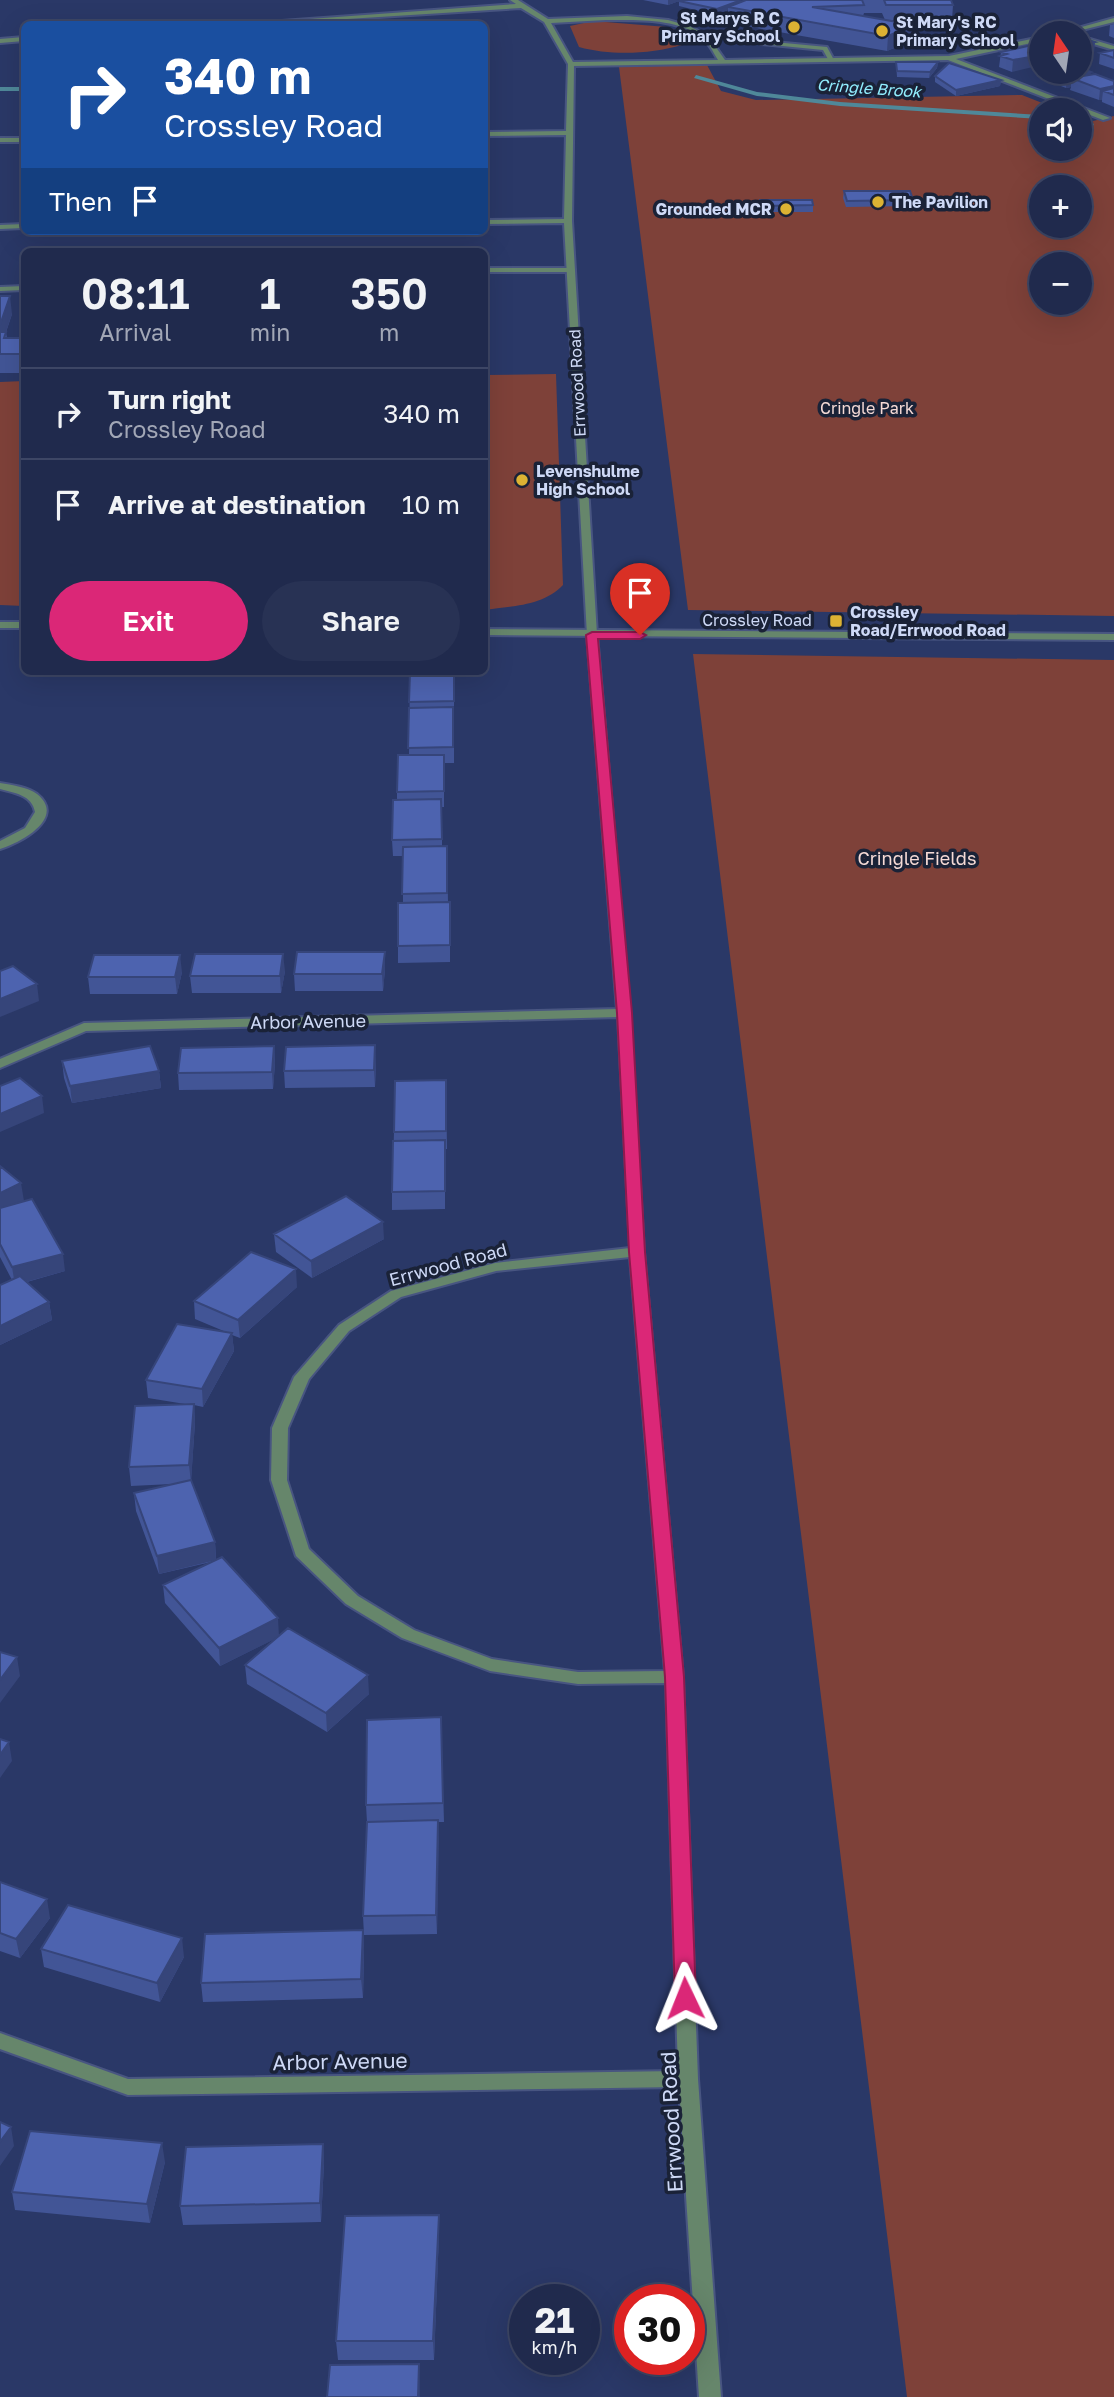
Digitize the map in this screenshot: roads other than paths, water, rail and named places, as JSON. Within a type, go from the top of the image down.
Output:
[{"type":"street","points":[[513,0],[547,22],[570,64],[949,58],[1029,41]]},
{"type":"street","points":[[291,21],[522,6]]},
{"type":"street","points":[[547,22],[624,19],[676,24],[705,36],[722,61]]},
{"type":"street","points":[[1092,26],[1114,20]]},
{"type":"street","points":[[0,41],[21,39]]},
{"type":"street","points":[[1092,42],[1114,48]]},
{"type":"street","points":[[763,43],[825,48],[831,60]]},
{"type":"street","points":[[949,58],[1106,118]]},
{"type":"street","name":"Errwood Road","points":[[570,64],[570,270],[592,635],[624,1013],[637,1252],[674,1677],[688,2079],[710,2397]]},
{"type":"street","points":[[488,134],[568,133]]},
{"type":"street","points":[[0,140],[21,140]]},
{"type":"street","points":[[488,222],[568,221]]},
{"type":"street","points":[[0,226],[21,226]]},
{"type":"street","points":[[488,270],[570,270]]},
{"type":"street","points":[[0,289],[21,288]]},
{"type":"street","points":[[0,625],[21,625]]},
{"type":"street","name":"Crossley Road","points":[[488,632],[1114,637]]},
{"type":"street","points":[[0,786],[28,793],[39,801],[43,810],[40,821],[32,830],[0,845]]},
{"type":"street","name":"Arbor Avenue","points":[[0,1064],[84,1027],[624,1013]]},
{"type":"street","name":"Errwood Road","points":[[637,1252],[495,1267],[396,1294],[344,1328],[302,1377],[280,1428],[279,1480],[302,1552],[352,1600],[408,1634],[490,1665],[578,1678],[674,1677]]},
{"type":"street","name":"Arbor Avenue","points":[[0,2041],[128,2087],[688,2079]]},
{"type":"waterway","name":"Cringle Brook","points":[[696,77],[757,94],[840,104],[1029,116]]},
{"type":"waterway","name":"Cringle Brook","points":[[0,89],[21,89]]},
{"type":"place","name":"St Marys R C Primary School","points":[[794,27]]},
{"type":"place","name":"St Mary's RC Primary School","points":[[882,31]]},
{"type":"place","name":"The Pavilion","points":[[878,202]]},
{"type":"place","name":"Grounded MCR","points":[[786,209]]},
{"type":"place","name":"Levenshulme High School","points":[[522,480]]},
{"type":"place","name":"Crossley Road/Errwood Road","points":[[836,621]]},
{"type":"park label","name":"Cringle Park","points":[[867,408]]},
{"type":"park label","name":"Cringle Fields","points":[[917,858]]}]
